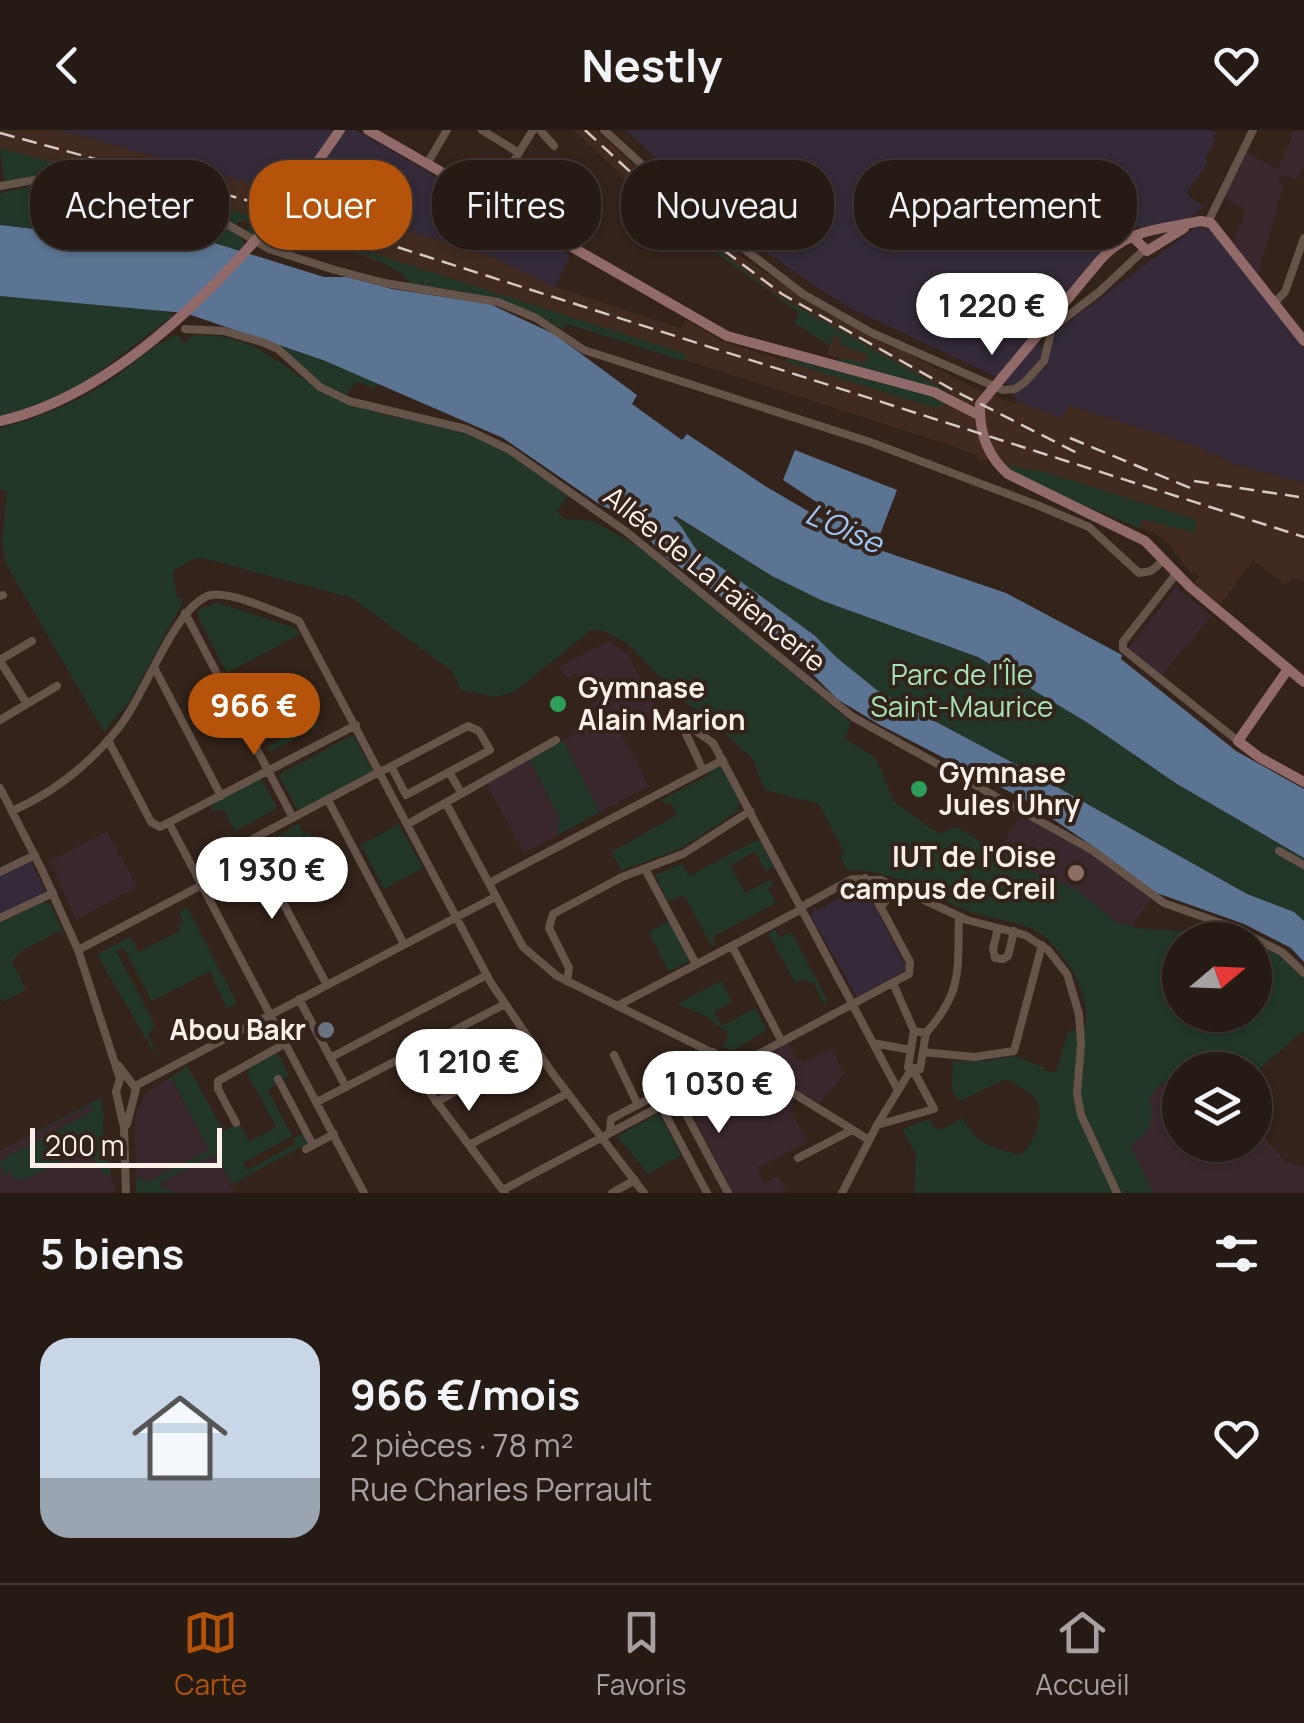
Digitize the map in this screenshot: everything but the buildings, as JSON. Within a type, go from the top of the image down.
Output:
[{"type":"street","points":[[0,421],[44,408],[72,394],[188,308],[247,249],[340,130]]},
{"type":"street","points":[[427,164],[447,130]]},
{"type":"street","points":[[482,130],[519,153]]},
{"type":"street","points":[[515,160],[536,130],[554,146]]},
{"type":"street","points":[[604,130],[690,208],[796,289],[872,333],[1000,390],[1015,389],[1044,361],[1048,334],[1054,326],[1148,250],[1189,224]]},
{"type":"street","points":[[1208,222],[1252,130]]},
{"type":"street","points":[[370,131],[432,167]]},
{"type":"street","points":[[0,186],[40,179],[100,185],[215,216],[266,248],[347,273],[386,284],[494,301],[536,318],[584,350],[985,483],[1088,527],[1138,573],[1151,571],[1164,560]]},
{"type":"street","points":[[1137,233],[1208,222]]},
{"type":"street","points":[[1208,222],[1304,341]]},
{"type":"street","points":[[1274,303],[1284,292],[1304,238]]},
{"type":"street","points":[[1137,241],[1148,250]]},
{"type":"street","points":[[577,250],[726,336],[934,392],[976,410],[994,460],[1008,474],[1148,543],[1176,574],[1304,682]]},
{"type":"street","points":[[976,410],[1112,250]]},
{"type":"street","name":"Allée de La Faïencerie","points":[[185,329],[224,330],[262,342],[278,349],[320,388],[349,401],[466,429],[510,450],[628,532],[852,717],[1088,847],[1164,904],[1282,952],[1304,974]]},
{"type":"street","points":[[1176,574],[1122,644],[1127,654],[1259,757],[1304,782]]},
{"type":"street","points":[[12,811],[62,783],[108,740],[132,709],[185,613],[205,597],[229,596],[300,622],[356,725],[385,769],[406,795],[490,750],[479,731],[468,726],[385,769],[194,870]]},
{"type":"street","points":[[185,613],[293,818]]},
{"type":"street","points":[[27,704],[0,660],[32,640]]},
{"type":"street","points":[[154,669],[220,796]]},
{"type":"street","points":[[1238,740],[1288,669]]},
{"type":"street","points":[[0,720],[57,686]]},
{"type":"street","points":[[659,724],[678,719],[711,740],[898,1090]]},
{"type":"street","points":[[678,719],[704,770]]},
{"type":"street","points":[[108,740],[152,825],[160,827],[356,725]]},
{"type":"street","points":[[408,824],[556,740]]},
{"type":"street","points":[[489,884],[723,760]]},
{"type":"street","points":[[385,769],[408,824],[487,976],[535,1049],[644,1193]]},
{"type":"street","points":[[449,772],[458,789]]},
{"type":"street","points":[[0,788],[78,950],[109,1045],[119,1082],[116,1095],[125,1138],[126,1193]]},
{"type":"street","points":[[328,800],[404,944]]},
{"type":"street","points":[[446,804],[530,956],[567,981],[794,1093],[869,1140]]},
{"type":"street","points":[[567,981],[569,968],[549,925],[556,912],[622,877],[683,854],[750,811]]},
{"type":"street","points":[[169,823],[364,1193]]},
{"type":"street","points":[[250,841],[327,985]]},
{"type":"street","points":[[1279,851],[1304,865]]},
{"type":"street","points":[[0,872],[34,854]]},
{"type":"street","points":[[646,869],[696,964]]},
{"type":"street","points":[[402,1057],[504,1191],[909,974],[911,964],[865,878]]},
{"type":"street","points":[[617,1006],[849,881],[865,878],[900,887],[960,916],[1014,931],[1042,945],[1065,970],[1081,1022],[1079,1110],[1117,1193]]},
{"type":"street","points":[[78,950],[202,885]]},
{"type":"street","points":[[880,907],[900,887]]},
{"type":"street","points":[[0,918],[53,894]]},
{"type":"street","points":[[119,1082],[132,1083],[495,897]]},
{"type":"street","points":[[892,983],[914,1031],[908,1068],[920,1069],[926,1033],[942,1015],[958,982],[960,916]]},
{"type":"street","points":[[998,928],[993,949],[996,958],[1008,956],[1014,931]]},
{"type":"street","points":[[922,1052],[974,1057],[1002,1055],[1016,1049],[1042,945]]},
{"type":"street","points":[[732,946],[782,1042]]},
{"type":"street","points":[[330,1058],[487,976]]},
{"type":"street","points":[[299,999],[346,1087]]},
{"type":"street","points":[[317,1102],[505,1004]]},
{"type":"street","points":[[914,1031],[926,1033]]},
{"type":"street","points":[[236,1122],[218,1082],[286,1043]]},
{"type":"street","points":[[874,1044],[911,1050]]},
{"type":"street","points":[[109,1045],[132,1083],[125,1138]]},
{"type":"street","points":[[436,1102],[535,1049]]},
{"type":"street","points":[[610,1132],[612,1119],[703,1069],[713,1052]]},
{"type":"street","points":[[614,1055],[638,1105]]},
{"type":"street","points":[[842,1193],[912,1068]]},
{"type":"street","points":[[877,1125],[934,1109],[912,1068]]},
{"type":"street","points":[[278,1079],[309,1147],[334,1134]]},
{"type":"street","points":[[469,1145],[568,1094]]},
{"type":"street","points":[[116,1095],[123,1100],[133,1097]]},
{"type":"street","points":[[677,1097],[728,1193]]},
{"type":"street","points":[[660,1106],[707,1193]]},
{"type":"street","points":[[798,1158],[852,1130]]},
{"type":"street","points":[[687,1156],[704,1147]]},
{"type":"street","points":[[612,1193],[635,1180]]},
{"type":"shaded area","points":[[0,130],[60,130],[167,160],[30,162],[0,154]]},
{"type":"shaded area","points":[[60,130],[356,130],[407,160],[249,160],[249,183],[229,177],[229,160],[167,160]]},
{"type":"shaded area","points":[[574,130],[596,130],[628,160],[621,160],[621,175]]},
{"type":"shaded area","points":[[626,130],[1211,130],[1216,139],[1205,159],[1208,162],[1186,193],[1204,207],[1189,219],[1137,228],[1137,160],[854,160],[854,250],[1104,250],[1060,299],[1052,301],[1053,307],[1043,308],[1023,332],[1047,351],[1041,366],[1046,369],[1055,332],[1196,227],[1210,229],[1304,349],[1304,483],[1230,463],[1214,452],[1211,456],[1203,448],[1068,405],[1062,418],[1017,401],[1005,381],[852,309],[821,290],[768,250],[834,250],[834,160],[659,160]]},
{"type":"shaded area","points":[[1294,130],[1304,131],[1304,168],[1298,179],[1280,175],[1278,182],[1284,184],[1258,275],[1233,242],[1246,209],[1224,198],[1247,153],[1278,170]]},
{"type":"shaded area","points":[[412,163],[432,174],[432,238],[412,232]]},
{"type":"shaded area","points":[[229,177],[249,183],[249,224],[229,218]]},
{"type":"shaded area","points":[[412,232],[432,238],[432,250],[470,250],[556,287],[680,328],[686,320],[743,348],[920,402],[947,403],[951,393],[923,376],[827,355],[830,345],[795,323],[799,313],[712,250],[733,250],[820,308],[985,393],[1015,404],[1068,404],[1203,448],[1231,463],[1304,483],[1304,581],[1292,577],[1285,585],[1253,560],[1220,605],[1194,583],[1199,577],[1195,572],[1192,574],[1163,538],[1015,467],[987,459],[979,462],[975,455],[953,446],[341,250],[412,250]]},
{"type":"shaded area","points":[[470,250],[561,250],[570,255],[555,287]]},
{"type":"shaded area","points":[[1176,587],[1211,616],[1162,675],[1129,648]]},
{"type":"shaded area","points":[[609,641],[628,655],[660,714],[622,735],[649,786],[600,812],[563,741],[600,719],[576,673],[566,678],[559,667]]},
{"type":"shaded area","points":[[529,758],[559,817],[558,835],[524,853],[485,781]]},
{"type":"shaded area","name":"IUT de l'Oise campus de Creil","points":[[1021,815],[1089,852],[1151,899],[1132,925],[1118,923],[996,855]]},
{"type":"shaded area","points":[[107,831],[137,887],[76,920],[57,869],[49,862]]},
{"type":"shaded area","points":[[29,857],[48,896],[0,919],[0,872]]},
{"type":"shaded area","points":[[860,884],[907,969],[857,997],[811,916],[815,907],[818,911]]},
{"type":"shaded area","points":[[788,1043],[797,1059],[805,1062],[831,1048],[844,1073],[820,1103],[757,1068],[757,1059]]},
{"type":"shaded area","points":[[734,1071],[795,1100],[790,1110],[807,1142],[757,1168],[764,1183],[778,1176],[787,1193],[730,1193],[727,1180],[685,1102],[685,1097]]},
{"type":"shaded area","points":[[1162,1078],[1162,1162],[1272,1162],[1272,1147],[1286,1163],[1304,1167],[1304,1193],[1124,1193],[1117,1079]]},
{"type":"shaded area","points":[[165,1081],[172,1081],[210,1150],[145,1184],[141,1177],[136,1180],[135,1117],[145,1094]]},
{"type":"shaded area","points":[[100,1098],[104,1117],[102,1145],[110,1156],[116,1193],[0,1193],[0,1151]]},
{"type":"shaded area","points":[[213,1155],[235,1193],[179,1193],[161,1187],[161,1183]]},
{"type":"green space","points":[[0,148],[44,160],[30,160],[30,180],[4,181]]},
{"type":"green space","points":[[30,186],[30,229],[0,225],[0,193]]},
{"type":"green space","points":[[229,210],[249,215],[249,222],[241,220],[236,225],[229,218]]},
{"type":"green space","points":[[229,228],[245,243],[239,251],[229,248]]},
{"type":"green space","points":[[351,250],[362,250],[686,354],[684,361],[567,324],[563,329],[490,298],[411,285],[388,265]]},
{"type":"green space","points":[[712,250],[718,250],[773,293],[949,392],[838,363],[839,358],[865,363],[867,354],[840,345],[842,338],[834,336],[830,345],[795,323],[799,313]]},
{"type":"green space","points":[[0,296],[160,310],[174,315],[83,384],[50,401],[0,417]]},
{"type":"green space","points":[[178,335],[185,344],[194,335],[242,342],[261,350],[330,396],[381,414],[472,434],[510,452],[568,496],[557,511],[565,519],[593,521],[643,549],[851,722],[845,739],[876,758],[894,802],[939,834],[956,827],[1026,869],[1074,888],[1118,923],[1162,930],[1162,1032],[1272,1032],[1272,952],[1304,978],[1304,1034],[1301,1032],[1272,1058],[1272,1052],[1162,1052],[1162,1083],[1149,1098],[1150,1128],[1131,1146],[1153,1193],[914,1193],[916,1154],[902,1129],[930,1119],[941,1130],[962,1118],[973,1134],[993,1147],[1020,1155],[1030,1143],[1039,1120],[1038,1104],[1031,1094],[1006,1079],[959,1101],[952,1088],[953,1061],[1014,1056],[1043,1067],[1044,1071],[1056,1072],[1068,1032],[1085,1025],[1084,1000],[1074,973],[1057,949],[1038,932],[978,914],[882,874],[847,870],[840,857],[845,854],[819,804],[765,790],[752,758],[709,718],[682,700],[627,643],[604,631],[591,630],[514,692],[495,697],[461,690],[452,671],[352,598],[203,558],[193,559],[173,571],[177,596],[183,601],[131,699],[104,732],[6,564],[2,542],[7,491],[0,489],[0,428],[45,414],[87,394]]},
{"type":"green space","points":[[269,338],[378,382],[377,386],[354,383],[346,397],[320,387]]},
{"type":"green space","points":[[787,358],[947,403],[935,407],[919,403],[785,361]]},
{"type":"green space","points":[[1003,464],[1048,473],[1197,520],[1194,533],[1142,519],[1139,528],[1022,479]]},
{"type":"green space","name":"Parc de l'Île Saint-Maurice","points":[[674,516],[772,576],[823,601],[978,657],[1088,723],[1177,784],[1304,858],[1304,921],[1294,912],[1247,894],[878,691],[814,635],[696,549]]},
{"type":"green space","points":[[218,603],[295,628],[300,634],[227,673],[197,615],[201,608]]},
{"type":"green space","points":[[292,674],[319,726],[270,752],[267,748],[280,740],[255,693]]},
{"type":"green space","points":[[353,735],[373,772],[298,812],[279,775]]},
{"type":"green space","points":[[563,741],[600,812],[558,835],[559,817],[529,758]]},
{"type":"green space","points":[[720,766],[740,803],[737,812],[678,850],[622,870],[611,852],[677,815],[671,802],[661,800],[709,775],[710,768]]},
{"type":"green space","points":[[261,778],[277,808],[235,831],[224,810],[211,811],[212,804]]},
{"type":"green space","points":[[299,824],[304,835],[310,832],[333,878],[292,899],[290,894],[324,876],[312,852],[276,870],[262,844]]},
{"type":"green space","points":[[399,824],[423,868],[384,889],[361,845]]},
{"type":"green space","points":[[760,841],[774,866],[766,871],[755,852],[730,865],[745,893],[770,880],[773,885],[768,889],[776,903],[712,937],[716,945],[712,947],[684,895],[668,902],[655,875],[682,864],[689,876]]},
{"type":"green space","points":[[41,903],[50,903],[64,934],[57,932],[21,951],[12,962],[26,990],[3,1002],[0,923]]},
{"type":"green space","points":[[187,907],[237,1003],[227,1008],[210,971],[152,1001],[124,948],[116,951],[155,1025],[148,1035],[160,1062],[97,955],[130,937],[139,952],[180,931],[178,925],[184,922],[179,912]]},
{"type":"green space","points":[[669,921],[690,960],[669,972],[649,932]]},
{"type":"green space","points":[[775,930],[780,938],[791,932],[827,999],[825,1006],[813,981],[809,983],[806,978],[795,983],[766,935]]},
{"type":"green space","points":[[721,981],[732,1002],[714,1012],[722,1026],[755,1008],[767,1030],[733,1051],[723,1047],[728,1033],[706,1016],[677,1004]]},
{"type":"green space","points":[[278,1053],[289,1075],[268,1090],[292,1136],[243,1163],[247,1170],[295,1144],[293,1139],[304,1133],[309,1143],[232,1184],[213,1155],[161,1183],[161,1187],[179,1193],[136,1193],[136,1180],[141,1176],[146,1183],[209,1150],[173,1081],[165,1081],[188,1066],[223,1131],[239,1123],[249,1142],[276,1127],[247,1073],[250,1067]]},
{"type":"green space","points":[[100,1098],[110,1174],[106,1177],[91,1155],[83,1157],[80,1152],[21,1182],[19,1178],[14,1180],[10,1172],[4,1175],[0,1161],[93,1108],[90,1106],[0,1151]]},
{"type":"green space","points":[[659,1113],[681,1155],[648,1174],[617,1136]]},
{"type":"water","points":[[0,225],[30,229],[30,250],[229,248],[324,277],[347,277],[392,289],[490,304],[554,334],[637,395],[632,404],[682,440],[687,434],[830,524],[835,517],[830,511],[783,480],[795,450],[897,490],[879,537],[844,523],[840,530],[874,548],[1006,593],[1122,655],[1121,659],[1236,751],[1304,789],[1304,858],[1177,784],[1088,723],[978,657],[823,601],[772,576],[676,516],[673,518],[696,549],[814,635],[878,691],[1247,894],[1294,912],[1304,921],[1304,962],[1291,948],[1272,938],[1272,922],[1238,922],[1154,892],[1022,798],[837,699],[774,635],[660,553],[638,523],[599,504],[503,438],[323,360],[185,313],[0,296]]},
{"type":"railway","points":[[585,130],[677,215],[782,294],[953,390],[1081,455]]},
{"type":"railway","points":[[0,133],[275,208],[1304,537]]},
{"type":"railway","points":[[1070,438],[1195,490]]},
{"type":"railway","points":[[1194,481],[1299,497]]},
{"type":"place","name":"Gymnase Alain Marion","points":[[558,704]]},
{"type":"place","name":"Gymnase Jules Uhry","points":[[919,789]]},
{"type":"place","name":"IUT de l'Oise campus de Creil","points":[[1076,873]]},
{"type":"place","name":"Abou Bakr","points":[[326,1030]]},
{"type":"water label","name":"L'Oise","points":[[844,529]]}]
